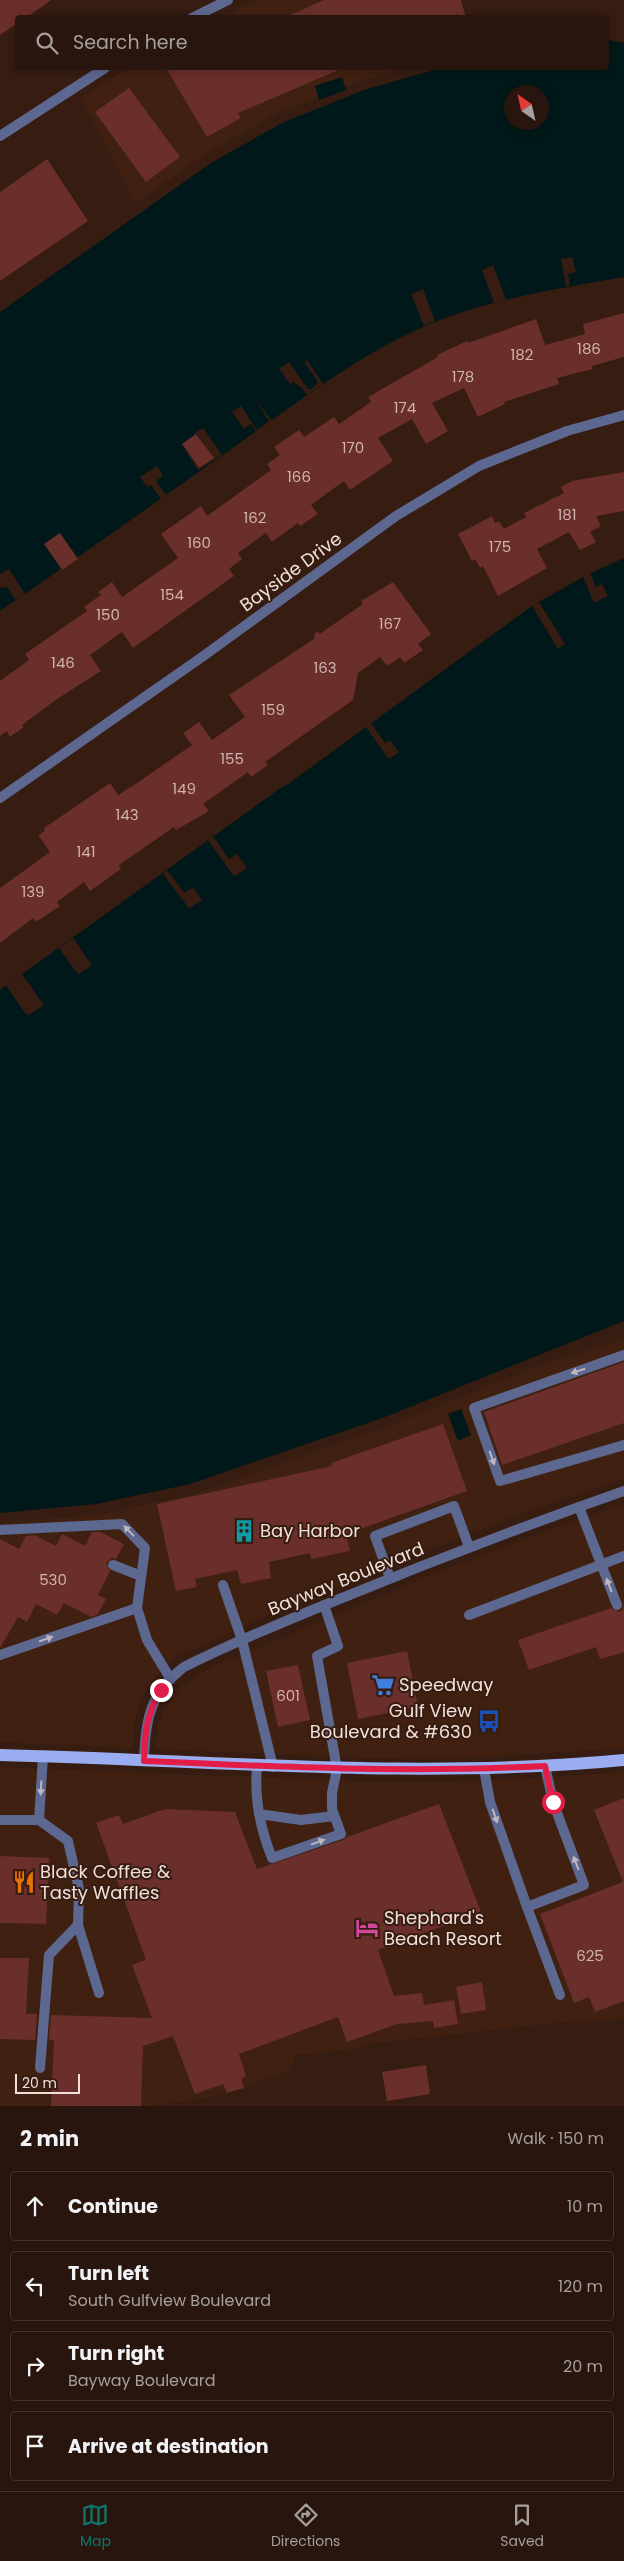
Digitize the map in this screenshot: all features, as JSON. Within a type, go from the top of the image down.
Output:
[{"type":"main road","points":[[0,1755],[337,1769],[484,1769],[624,1760]]},
{"type":"street","points":[[198,15],[228,0]]},
{"type":"street","points":[[0,136],[102,70]]},
{"type":"street","name":"Bayside Drive","points":[[0,798],[202,657],[396,516],[479,466],[567,431],[624,415]]},
{"type":"street","points":[[624,1355],[474,1408],[500,1481],[624,1445]]},
{"type":"street","name":"Bayway Boulevard","points":[[144,1761],[146,1724],[152,1704],[170,1678],[184,1668],[242,1640],[390,1578],[469,1547],[624,1491]]},
{"type":"street","points":[[390,1578],[375,1536],[454,1506],[469,1547]]},
{"type":"street","points":[[579,1507],[617,1606]]},
{"type":"street","points":[[0,1530],[122,1524],[145,1548],[137,1608],[147,1640],[170,1678]]},
{"type":"street","points":[[469,1615],[624,1556]]},
{"type":"street","points":[[113,1565],[141,1576]]},
{"type":"street","points":[[224,1585],[242,1640],[272,1767]]},
{"type":"street","points":[[257,1767],[255,1791],[262,1831],[272,1858],[341,1834],[334,1816],[332,1793],[337,1769],[317,1656],[338,1646],[324,1605]]},
{"type":"street","points":[[0,1655],[137,1608]]},
{"type":"street","points":[[39,1820],[43,1756]]},
{"type":"street","points":[[527,1907],[584,1884],[553,1802],[545,1766]]},
{"type":"street","points":[[484,1769],[490,1802],[560,1995]]},
{"type":"street","points":[[259,1814],[300,1820],[334,1816]]},
{"type":"street","points":[[0,1820],[39,1820],[68,1841],[79,1889],[78,1925],[100,1993]]},
{"type":"street","points":[[40,2068],[49,1955],[78,1925]]},
{"type":"shaded area","points":[[257,0],[418,0],[420,15],[227,15]]},
{"type":"shaded area","points":[[126,70],[396,70],[360,81],[278,113],[205,154],[136,203],[81,97]]},
{"type":"shaded area","points":[[624,1339],[624,1478],[504,1520],[397,1562],[278,1611],[178,1656],[163,1668],[141,1699],[134,1721],[133,1748],[0,1742],[0,1523],[98,1515],[194,1494],[389,1426],[536,1367]]},
{"type":"shaded area","points":[[624,1504],[624,1748],[482,1757],[370,1758],[156,1749],[157,1727],[163,1711],[179,1687],[212,1667],[407,1585],[514,1543]]},
{"type":"shaded area","points":[[0,1767],[372,1782],[486,1781],[624,1772],[624,2019],[565,2022],[367,2044],[352,2049],[296,2055],[290,2071],[213,2097],[152,2106],[0,2106]]},
{"type":"water","points":[[609,40],[624,43],[624,277],[497,302],[447,317],[399,338],[311,392],[0,611],[0,312],[211,163],[284,122],[364,90],[434,70],[609,70]]},
{"type":"water","points":[[342,77],[346,90],[319,100],[315,86]]},
{"type":"water","points":[[624,558],[624,1321],[385,1417],[190,1484],[96,1504],[0,1513],[0,990],[288,784],[532,606],[583,577]]},
{"type":"water","points":[[461,1409],[471,1435],[458,1441],[448,1414]]},
{"type":"pier","points":[[572,257],[576,272],[568,274],[570,285],[566,286],[561,259]]},
{"type":"pier","points":[[493,265],[506,300],[494,303],[482,270]]},
{"type":"pier","points":[[423,289],[435,321],[424,326],[411,294]]},
{"type":"pier","points":[[307,360],[323,384],[307,395],[302,388],[293,382],[290,384],[279,369],[289,362],[308,389],[312,389],[318,382],[304,362]]},
{"type":"pier","points":[[254,398],[272,421],[256,432],[251,424],[244,429],[232,412],[241,406],[257,430],[269,421]]},
{"type":"pier","points":[[203,428],[222,455],[198,470],[182,446],[199,468],[213,458],[197,434],[193,434]]},
{"type":"pier","points":[[157,466],[163,476],[156,481],[166,495],[161,499],[151,485],[147,487],[140,477]]},
{"type":"pier","points":[[9,569],[25,594],[15,600],[7,587],[0,588],[0,574]]},
{"type":"pier","points":[[590,573],[596,587],[602,584],[608,596],[594,603],[583,577]]},
{"type":"pier","points":[[539,602],[565,644],[558,649],[532,606]]},
{"type":"pier","points":[[371,723],[385,743],[390,740],[399,752],[391,758],[388,758],[366,727]]},
{"type":"pier","points":[[213,836],[229,859],[237,854],[247,868],[235,876],[233,875],[208,840]]},
{"type":"pier","points":[[167,870],[184,893],[193,887],[202,900],[190,908],[188,907],[163,874]]},
{"type":"pier","points":[[73,938],[92,965],[79,974],[59,948]]},
{"type":"pier","points":[[22,974],[44,1005],[29,1015],[25,1013],[6,985]]},
{"type":"building","points":[[0,0],[51,0],[30,15],[15,15],[15,25],[0,35]]},
{"type":"building","points":[[324,0],[461,0],[465,15],[290,15]]},
{"type":"building","points":[[167,70],[338,70],[238,113],[241,118],[207,137]]},
{"type":"building","points":[[129,88],[180,157],[146,182],[95,112]]},
{"type":"building","points":[[47,159],[88,221],[0,281],[0,192]]},
{"type":"building","points":[[624,313],[624,357],[592,366],[593,369],[557,378],[559,384],[504,402],[505,404],[478,417],[464,388],[432,403],[448,431],[426,444],[412,419],[378,438],[393,461],[350,490],[344,481],[311,505],[318,514],[300,526],[298,523],[272,542],[266,533],[238,553],[242,559],[229,569],[234,576],[133,648],[122,632],[90,655],[101,671],[57,699],[22,725],[24,727],[10,737],[7,731],[0,736],[0,681],[29,660],[25,654],[87,611],[84,607],[101,595],[98,592],[112,582],[122,597],[178,558],[161,534],[201,506],[207,516],[271,470],[267,464],[280,455],[274,447],[299,430],[304,437],[334,417],[339,424],[371,402],[368,397],[438,357],[437,355],[467,341],[468,343],[536,319],[545,345],[585,334],[583,324]]},
{"type":"building","points":[[196,434],[214,458],[199,468],[182,444]]},
{"type":"building","points":[[624,472],[624,511],[596,516],[601,526],[590,532],[596,542],[580,550],[569,532],[537,549],[547,568],[498,596],[483,566],[480,568],[475,559],[472,561],[458,534],[492,516],[495,523],[499,521],[504,529],[526,517],[524,513],[564,493],[561,487],[572,481]]},
{"type":"building","points":[[60,533],[78,559],[62,570],[44,544]]},
{"type":"building","points":[[393,582],[431,634],[418,644],[423,650],[404,663],[400,657],[387,666],[380,657],[358,673],[353,700],[265,762],[268,765],[251,777],[248,772],[203,804],[209,811],[176,830],[174,827],[119,865],[121,869],[90,891],[84,882],[57,902],[60,906],[36,922],[33,918],[0,943],[0,888],[50,852],[38,835],[45,831],[44,828],[110,783],[118,795],[137,783],[192,745],[183,733],[199,722],[212,740],[245,717],[229,695],[314,639],[315,632],[321,633],[363,604],[361,601]]},
{"type":"building","points":[[624,1362],[624,1423],[502,1465],[484,1412]]},
{"type":"building","points":[[443,1424],[467,1491],[346,1534],[350,1551],[311,1559],[310,1553],[269,1562],[271,1578],[241,1584],[237,1570],[195,1579],[197,1587],[176,1591],[157,1504],[332,1466],[331,1463]]},
{"type":"building","points":[[92,1532],[100,1532],[124,1544],[116,1559],[112,1558],[106,1563],[110,1571],[98,1595],[106,1599],[98,1614],[91,1617],[64,1603],[57,1615],[36,1604],[27,1622],[18,1617],[0,1648],[0,1539],[19,1549],[26,1536],[35,1535],[56,1546],[62,1534],[85,1546]]},
{"type":"building","points":[[624,1603],[624,1652],[600,1659],[596,1647],[529,1670],[518,1640],[611,1608],[619,1612],[623,1609]]},
{"type":"building","name":"Speedway","points":[[407,1651],[418,1707],[358,1719],[347,1663]]},
{"type":"building","points":[[298,1665],[310,1720],[278,1727],[266,1671]]},
{"type":"building","points":[[624,1798],[624,2001],[595,2012],[589,1997],[574,2003],[540,1914],[623,1882],[594,1810]]},
{"type":"building","name":"Shephard's Beach Resort","points":[[439,1804],[481,1912],[378,1950],[394,1996],[422,1993],[424,2005],[454,2000],[458,2024],[434,2028],[433,2021],[397,2024],[347,2042],[338,2017],[239,2054],[246,2076],[241,2079],[244,2088],[227,2093],[223,2084],[195,2094],[173,2036],[143,2046],[141,2106],[51,2106],[54,2040],[49,2040],[51,2015],[152,2018],[132,1965],[146,1960],[96,1823],[119,1815],[123,1824],[165,1809],[235,1812],[257,1869],[343,1840]]},
{"type":"building","points":[[0,1856],[49,1858],[46,1924],[0,1923]]},
{"type":"building","points":[[0,1958],[29,1958],[26,2014],[37,2014],[35,2040],[0,2039]]},
{"type":"building","points":[[482,1982],[486,2010],[461,2014],[456,1987]]},
{"type":"building","points":[[426,2065],[430,2094],[387,2101],[382,2072]]},
{"type":"place","name":"Bay Harbor","points":[[244,1531]]},
{"type":"place","name":"Speedway","points":[[383,1685]]},
{"type":"place","name":"Gulf View Boulevard & #630","points":[[489,1721]]},
{"type":"place","name":"Black Coffee & Tasty Waffles","points":[[24,1882]]},
{"type":"place","name":"Shephard's Beach Resort","points":[[367,1928]]},
{"type":"route","points":[[161,1690],[152,1704],[146,1724],[144,1761],[257,1767],[371,1770],[484,1769],[545,1766],[553,1802]]}]
